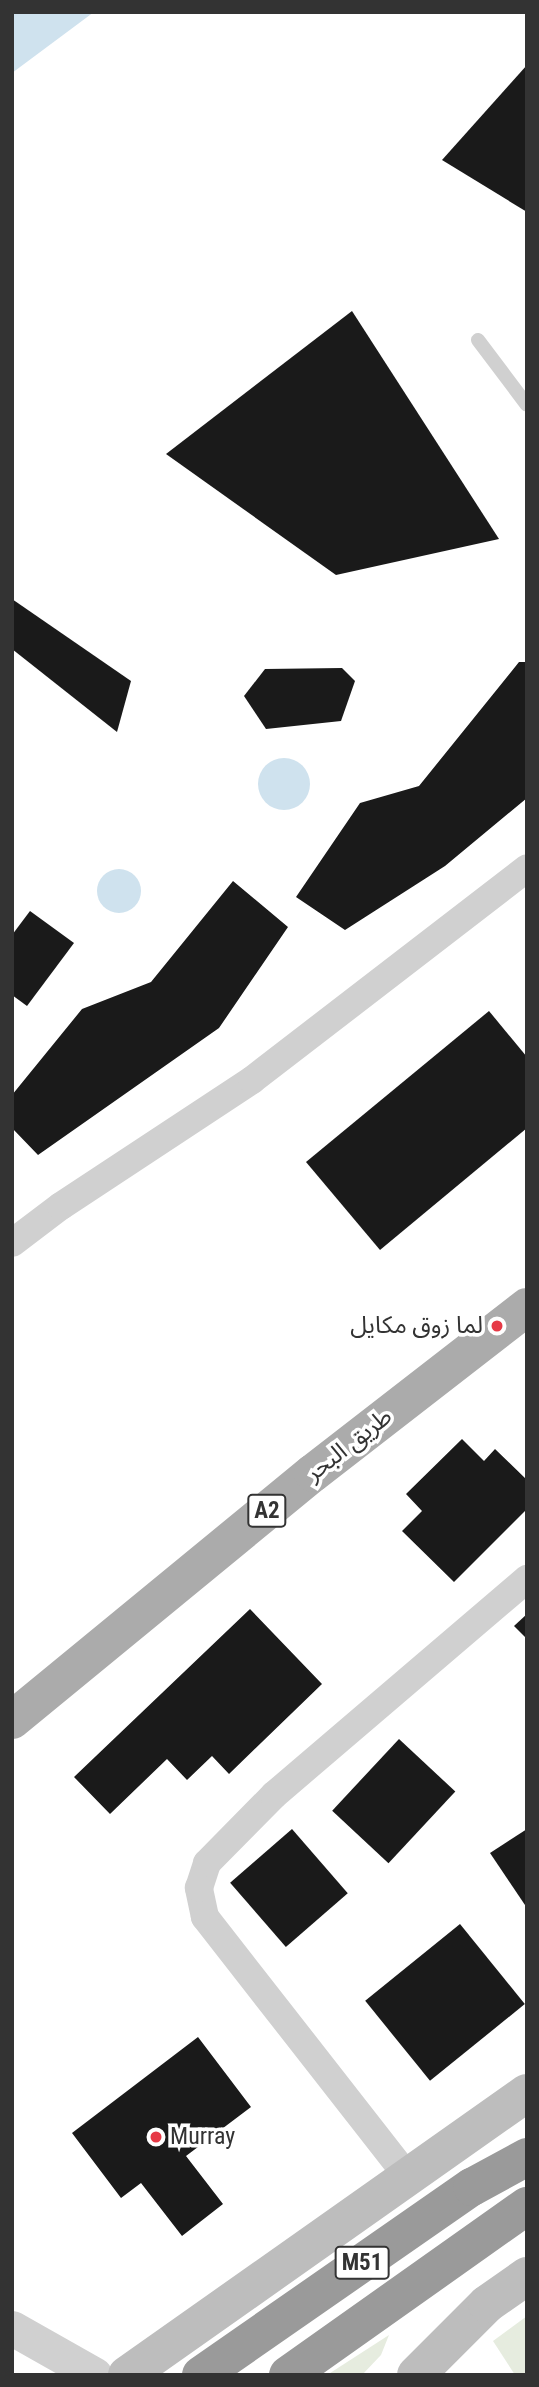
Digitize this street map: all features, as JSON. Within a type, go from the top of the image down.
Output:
[{"type":"highway","points":[[472,2187],[527,2145]]},
{"type":"highway","name":"M51","points":[[201,2375],[472,2187],[527,2157]]},
{"type":"highway","name":"M51","points":[[288,2375],[527,2206]]},
{"type":"main road","name":"طريق البحر","points":[[12,1720],[313,1473],[527,1307]]},
{"type":"main road","points":[[127,2375],[527,2093]]},
{"type":"main road","points":[[416,2375],[487,2304],[527,2276]]},
{"type":"street","points":[[12,1243],[61,1206],[252,1080],[527,868]]},
{"type":"street","points":[[408,2177],[205,1917],[199,1888],[207,1863],[247,1820],[527,1579]]},
{"type":"street","points":[[12,2328],[95,2375]]},
{"type":"lane","points":[[478,340],[527,405]]},
{"type":"shaded area","points":[[527,2316],[527,2375],[515,2375],[493,2341]]},
{"type":"shaded area","points":[[389,2335],[381,2355],[362,2375],[327,2375]]},
{"type":"water","points":[[12,12],[94,12],[12,73]]},
{"type":"water","points":[[284,758],[303,765],[310,784],[303,803],[284,810],[265,803],[258,784],[265,765]]},
{"type":"water","points":[[119,869],[134,876],[141,891],[134,906],[119,913],[104,906],[97,891],[104,876]]},
{"type":"building","points":[[527,65],[527,212],[442,160]]},
{"type":"building","points":[[352,311],[499,539],[336,575],[166,454]]},
{"type":"building","points":[[12,599],[131,681],[117,732],[12,649]]},
{"type":"building","points":[[519,662],[527,662],[527,798],[445,866],[345,930],[296,897],[360,803],[419,786]]},
{"type":"building","points":[[342,668],[355,681],[341,721],[266,729],[244,696],[265,669]]},
{"type":"building","points":[[233,881],[288,927],[219,1028],[38,1155],[12,1128],[12,1095],[82,1009],[151,982]]},
{"type":"building","points":[[30,911],[74,943],[27,1006],[12,995],[12,935]]},
{"type":"building","points":[[489,1011],[527,1057],[527,1128],[380,1250],[306,1162]]},
{"type":"building","points":[[462,1439],[484,1461],[495,1449],[527,1480],[527,1509],[454,1582],[402,1531],[422,1511],[406,1494]]},
{"type":"building","points":[[250,1609],[322,1684],[229,1774],[212,1756],[187,1780],[167,1759],[110,1814],[74,1777]]},
{"type":"building","points":[[527,1614],[527,1639],[514,1626]]},
{"type":"building","points":[[399,1739],[455,1792],[388,1863],[332,1811]]},
{"type":"building","points":[[292,1829],[348,1893],[286,1947],[230,1883]]},
{"type":"building","points":[[527,1829],[527,1908],[490,1853]]},
{"type":"building","points":[[460,1924],[525,2004],[430,2081],[365,2001]]},
{"type":"building","points":[[198,2037],[251,2107],[186,2156],[223,2204],[182,2236],[141,2183],[121,2198],[72,2133]]},
{"type":"place","name":"لما زوق مكايل","points":[[497,1326]]},
{"type":"place","name":"Murray","points":[[156,2137]]}]
